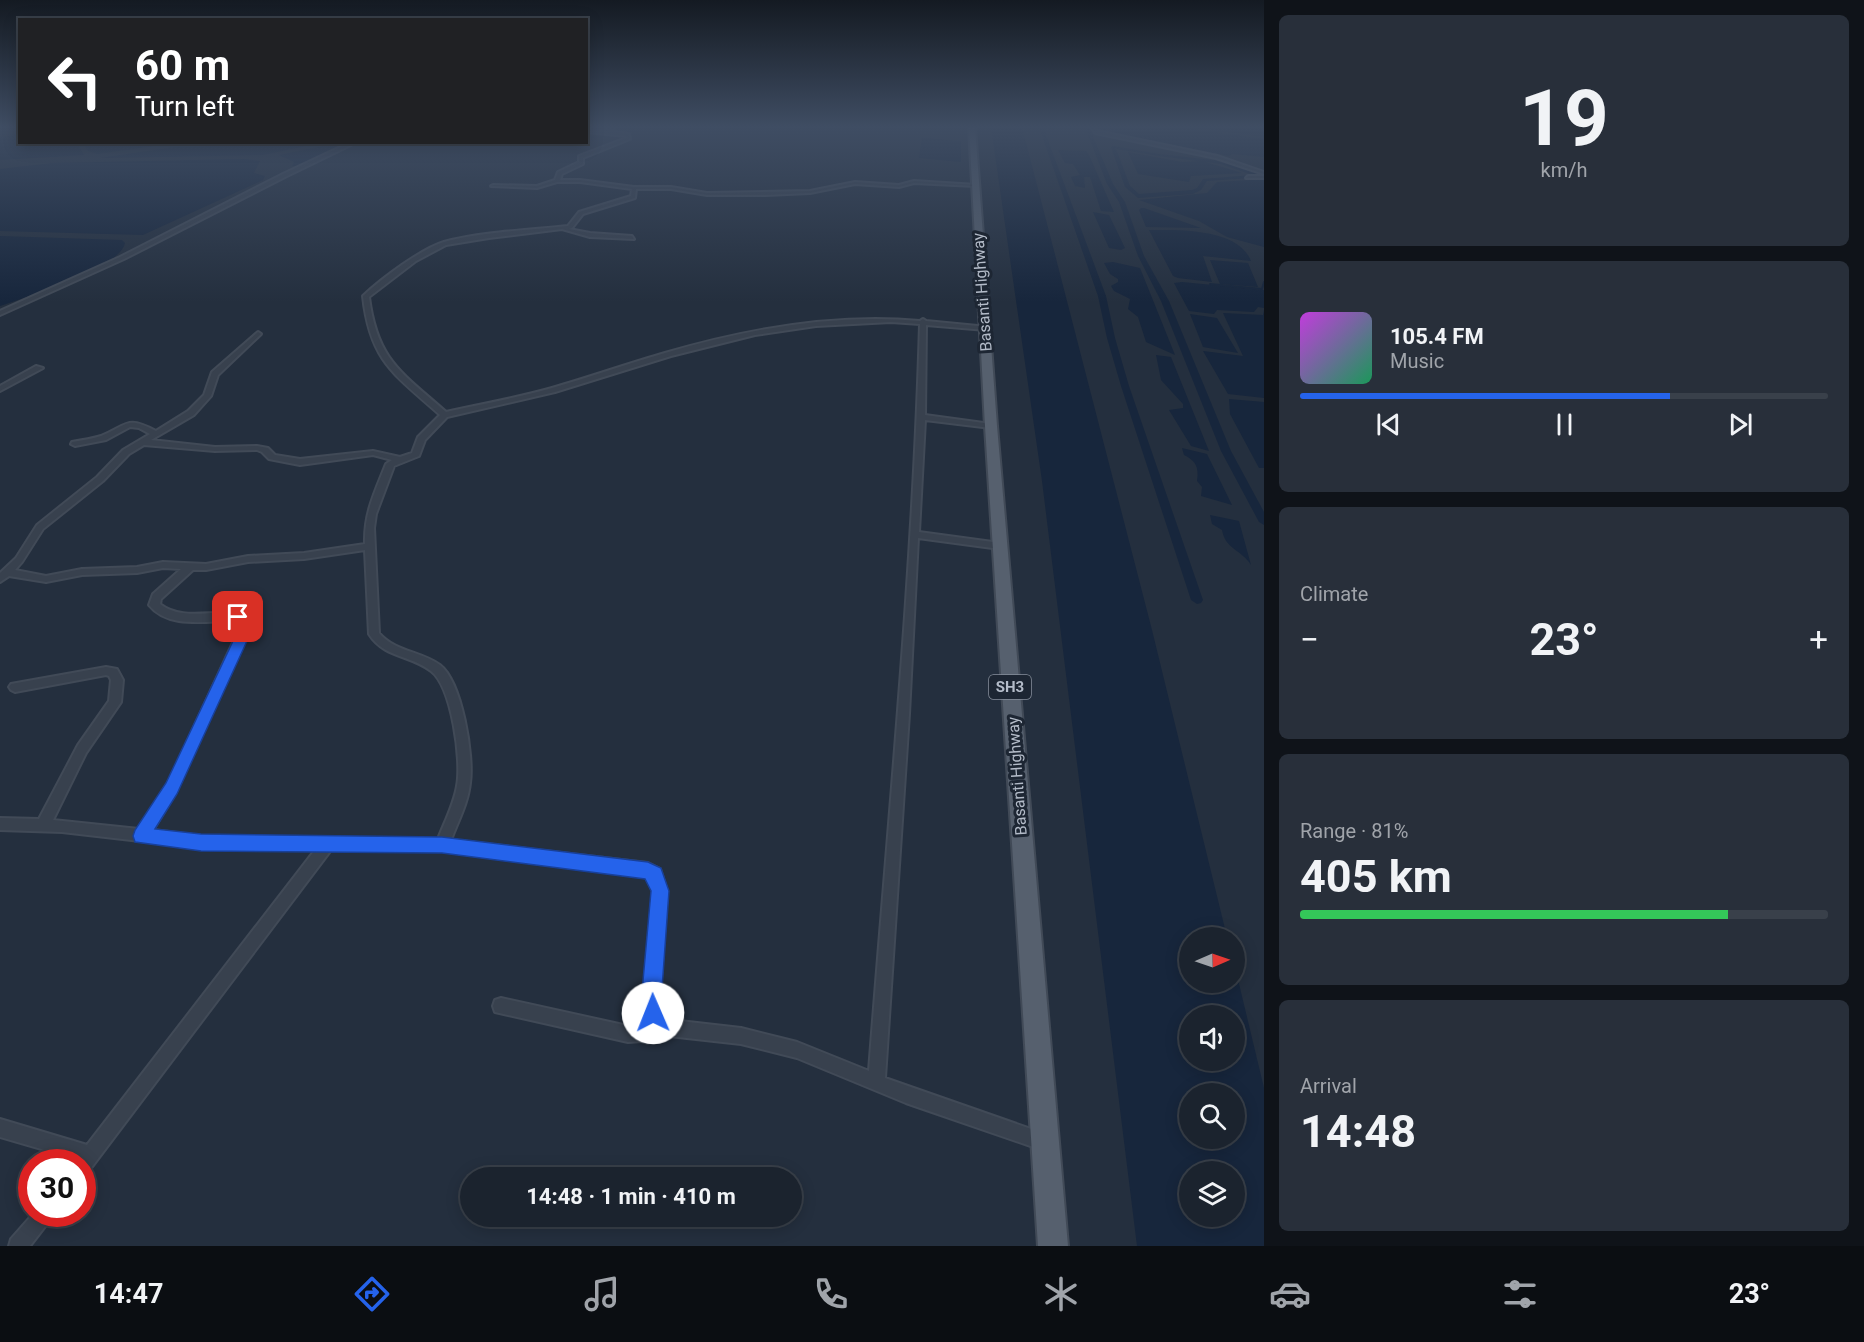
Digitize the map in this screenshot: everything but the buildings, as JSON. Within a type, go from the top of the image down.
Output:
[{"type":"main road","name":"Basanti Highway","points":[[975,185],[1053,1246]]},
{"type":"street","points":[[0,313],[116,261],[266,185]]},
{"type":"street","points":[[493,186],[543,185]]},
{"type":"street","points":[[603,185],[671,188],[707,194],[773,194],[810,192],[844,185]]},
{"type":"street","points":[[886,185],[903,185]]},
{"type":"street","points":[[444,415],[385,360],[376,348],[367,320],[369,309],[366,296],[414,260],[444,244],[489,236],[564,229],[572,226],[581,213],[633,197],[634,188]]},
{"type":"street","points":[[564,229],[590,235],[632,238]]},
{"type":"street","points":[[442,845],[460,798],[465,768],[450,691],[438,670],[381,644],[374,634],[371,514],[387,467],[416,454],[421,439],[444,415],[552,390],[669,354],[755,333],[823,323],[923,321],[986,328]]},
{"type":"street","points":[[876,1083],[914,534],[921,417],[923,321]]},
{"type":"street","points":[[4,576],[40,527],[100,479],[126,452],[191,413],[204,400],[220,368],[258,334]]},
{"type":"street","points":[[0,389],[39,368]]},
{"type":"street","points":[[921,417],[991,426]]},
{"type":"street","points":[[75,444],[103,438],[129,424],[141,426],[156,434]]},
{"type":"street","points":[[142,442],[215,449],[257,448],[265,450],[272,457],[300,462],[373,453],[402,460]]},
{"type":"street","points":[[914,534],[1000,546]]},
{"type":"street","points":[[4,576],[46,579],[82,572],[137,570],[163,565],[190,567],[248,559],[304,556],[370,546]]},
{"type":"street","points":[[142,836],[172,788],[246,625],[245,620],[238,617],[177,616],[158,610],[154,605],[157,597],[190,567]]},
{"type":"street","points":[[15,687],[106,671],[113,672],[117,680],[116,702],[82,749],[43,825]]},
{"type":"street","points":[[0,824],[43,825],[201,842],[442,845],[640,868],[655,874],[660,891],[651,1003],[659,1022],[669,1028],[741,1036],[787,1047],[876,1083],[1045,1143]]},
{"type":"street","points":[[95,1149],[328,843]]},
{"type":"street","points":[[501,1006],[628,1034],[642,1033],[659,1022]]},
{"type":"street","points":[[0,1128],[57,1149]]},
{"type":"street","points":[[18,1246],[33,1227]]},
{"type":"water","points":[[0,185],[252,185],[143,235],[0,231]]},
{"type":"water","points":[[999,185],[1037,185],[1152,630],[1225,927],[1179,927],[1179,993],[1241,993],[1244,1005],[1179,1005],[1179,1071],[1245,1071],[1245,1009],[1264,1088],[1264,1246],[1137,1246],[1042,481]]},
{"type":"water","points":[[1093,185],[1102,185],[1114,212],[1101,211]]},
{"type":"water","points":[[1214,185],[1264,185],[1264,247],[1227,237],[1199,221],[1139,200],[1207,193]]},
{"type":"water","points":[[1141,208],[1201,228],[1146,227],[1139,210]]},
{"type":"water","points":[[1093,212],[1109,215],[1125,248],[1121,250],[1109,248]]},
{"type":"water","points":[[1149,230],[1191,231],[1221,237],[1234,242],[1244,250],[1251,261],[1203,256],[1212,282],[1178,278],[1173,276]]},
{"type":"water","points":[[0,236],[122,240],[125,243],[119,253],[107,263],[90,272],[0,306]]},
{"type":"water","points":[[1210,260],[1248,263],[1258,287],[1220,284]]},
{"type":"water","points":[[1113,262],[1140,268],[1175,355],[1146,342],[1138,317],[1128,309],[1130,299],[1114,291],[1111,286],[1118,282],[1118,279],[1110,274],[1104,263]]},
{"type":"water","points":[[1174,283],[1264,290],[1264,308],[1258,307],[1254,312],[1217,310],[1214,314],[1189,311]]},
{"type":"water","points":[[1264,310],[1264,398],[1228,394],[1203,351],[1243,356],[1223,313],[1263,315]]},
{"type":"water","points":[[1190,314],[1217,318],[1238,353],[1203,347]]},
{"type":"water","points":[[1156,355],[1171,357],[1209,451],[1191,446],[1169,410],[1183,408],[1183,404],[1161,380]]},
{"type":"water","points":[[1229,399],[1264,402],[1264,468],[1259,468],[1230,414]]},
{"type":"water","points":[[1182,448],[1207,454],[1232,505],[1201,496],[1202,487],[1197,481],[1196,465],[1184,455]]},
{"type":"water","points":[[1210,515],[1239,521],[1251,565],[1230,545],[1222,530],[1212,524]]},
{"type":"waterway","points":[[1062,185],[1102,296],[1125,386],[1197,600]]},
{"type":"waterway","points":[[1111,185],[1122,202],[1141,256],[1165,301],[1226,451],[1264,522]]},
{"type":"waterway","points":[[1127,185],[1138,196],[1193,192],[1202,185]]},
{"type":"waterway","points":[[1210,284],[1262,289],[1264,282]]},
{"type":"route","points":[[238,617],[245,620],[246,625],[240,641],[172,788],[142,836],[201,842],[442,845],[648,870],[655,874],[660,891],[651,1003],[653,1013]]}]
